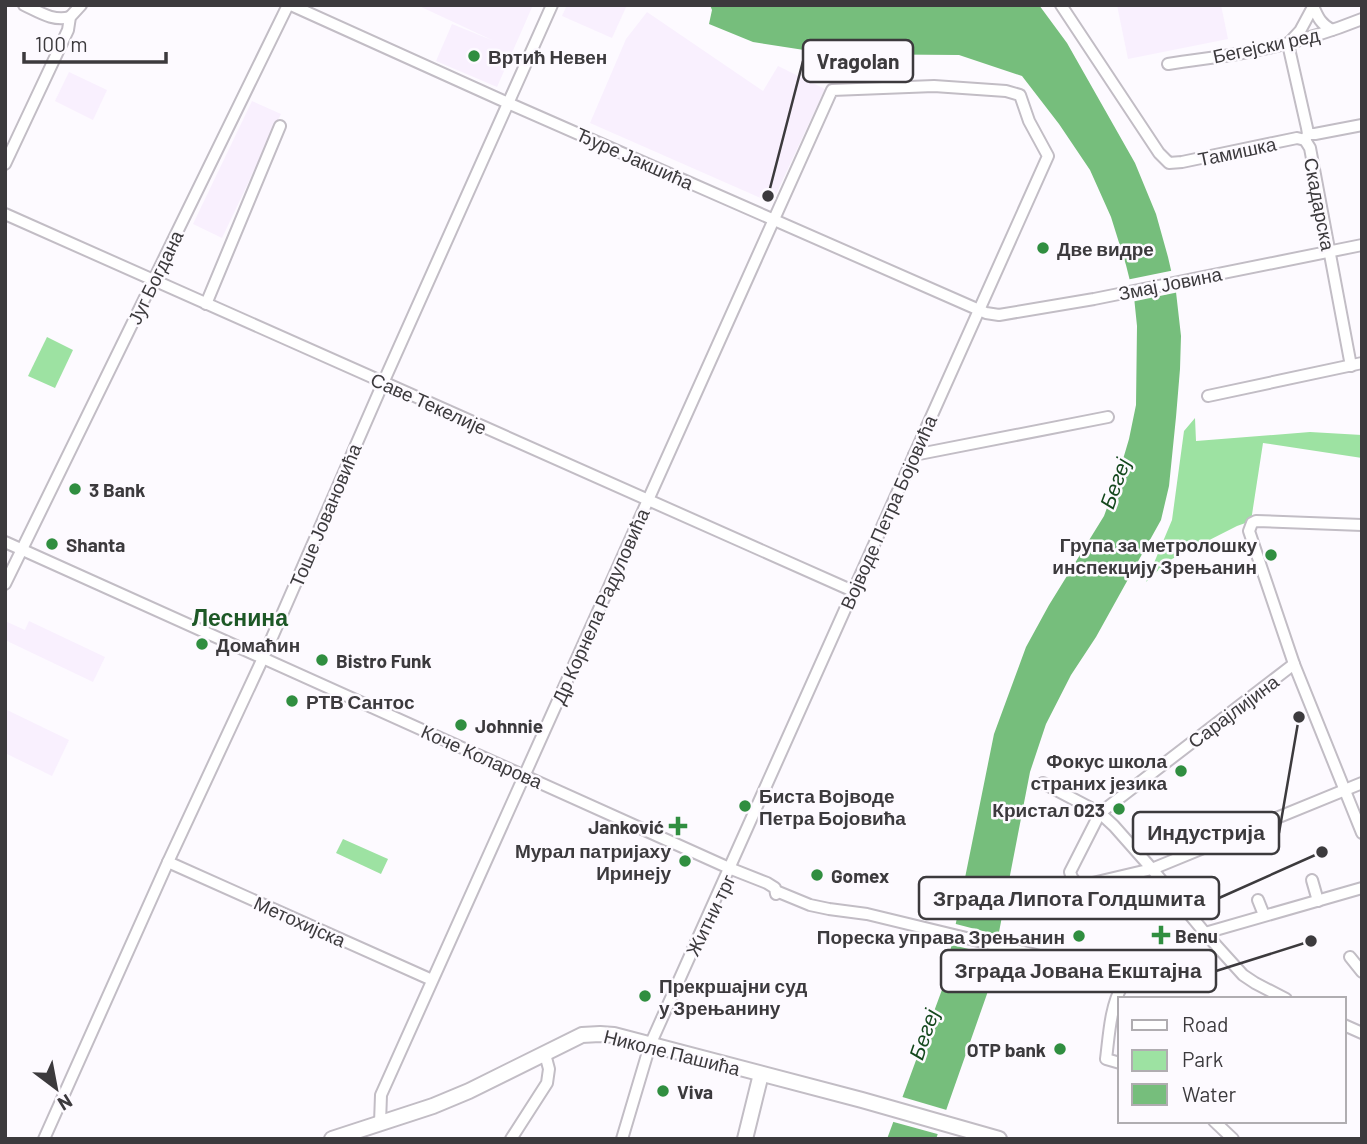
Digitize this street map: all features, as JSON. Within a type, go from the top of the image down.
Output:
[{"type":"main road","name":"Николе Пашића","points":[[332,1139],[433,1106],[582,1035],[591,1034],[614,1035],[999,1139]]},
{"type":"main road","points":[[745,1139],[761,1074]]},
{"type":"street","points":[[24,5],[54,18],[70,18]]},
{"type":"street","points":[[5,164],[68,30],[70,18],[81,5]]},
{"type":"street","name":"Ђуре Јакшића","points":[[290,5],[312,10],[508,103],[978,310]]},
{"type":"street","name":"Југ Богдана","points":[[5,584],[290,5]]},
{"type":"street","name":"Тоше Јовановића","points":[[44,1139],[263,658],[552,5]]},
{"type":"street","name":"Тамишка","points":[[1061,5],[1159,153],[1169,163],[1362,125]]},
{"type":"street","points":[[1313,6],[1323,26],[1332,30]]},
{"type":"street","points":[[1288,44],[1300,30],[1313,6]]},
{"type":"street","name":"Бегејски ред","points":[[1168,64],[1288,44],[1362,19]]},
{"type":"street","name":"Скадарска","points":[[1288,44],[1329,252],[1357,364]]},
{"type":"street","name":"Војводе Петра Бојовића","points":[[729,868],[1048,156],[1029,121],[1020,95],[1006,91],[933,86],[832,90]]},
{"type":"street","name":"Др Корнела Радуловића","points":[[380,1123],[381,1095],[832,90]]},
{"type":"street","points":[[206,303],[280,126]]},
{"type":"street","name":"Саве Текелије","points":[[5,214],[853,592]]},
{"type":"street","name":"Змај Јовина","points":[[978,310],[999,315],[1362,245]]},
{"type":"street","points":[[1208,396],[1357,364]]},
{"type":"street","points":[[914,455],[1108,417]]},
{"type":"street","points":[[1362,525],[1256,521],[1252,523],[1249,531],[1294,664],[1362,833]]},
{"type":"street","name":"Коче Коларова","points":[[5,542],[729,868]]},
{"type":"street","name":"Сарајлијина","points":[[1152,869],[1084,885],[1075,882],[1070,872],[1100,813],[1294,664]]},
{"type":"street","points":[[1043,783],[1100,813],[1243,975],[1282,997]]},
{"type":"street","points":[[1152,869],[1362,783]]},
{"type":"street","name":"Метохијска","points":[[168,862],[432,980]]},
{"type":"street","name":"Житни трг","points":[[622,1139],[650,1045],[729,868],[773,886],[776,892],[810,905],[867,914],[1109,972],[1143,963],[1123,985],[1113,1014],[1106,1059],[1118,1062]]},
{"type":"street","points":[[1312,880],[1318,901]]},
{"type":"street","points":[[1205,933],[1362,888]]},
{"type":"street","points":[[1258,900],[1264,915]]},
{"type":"street","points":[[1350,957],[1362,972]]},
{"type":"street","points":[[511,1139],[547,1083],[549,1069],[545,1054]]},
{"type":"street","points":[[1216,1123],[1233,1139]]},
{"type":"shaded area","points":[[417,5],[533,5],[497,87],[436,61],[452,24],[494,41]]},
{"type":"shaded area","points":[[567,5],[627,5],[612,38],[562,16]]},
{"type":"shaded area","points":[[1117,5],[1221,5],[1228,39],[1128,59]]},
{"type":"shaded area","points":[[647,12],[763,91],[778,66],[825,89],[772,203],[590,123],[626,39]]},
{"type":"shaded area","points":[[69,72],[107,90],[93,120],[55,101]]},
{"type":"shaded area","points":[[252,101],[281,114],[222,238],[193,224]]},
{"type":"shaded area","points":[[5,621],[25,630],[29,621],[105,657],[93,682],[5,640]]},
{"type":"shaded area","points":[[5,709],[69,740],[52,776],[5,753]]},
{"type":"green space","points":[[47,337],[73,350],[55,388],[28,376]]},
{"type":"green space","points":[[1195,418],[1196,441],[1310,432],[1362,435],[1362,458],[1263,443],[1251,521],[1168,561],[1146,582],[1172,520],[1184,431]]},
{"type":"green space","points":[[343,839],[388,859],[381,874],[336,853]]},
{"type":"water","points":[[710,5],[1039,5],[1067,43],[1135,163],[1156,214],[1176,292],[1181,336],[1180,369],[1169,486],[1161,520],[1096,637],[1071,675],[1046,724],[1030,772],[987,994],[936,1139],[887,1139],[943,987],[994,734],[1026,647],[1104,516],[1129,439],[1136,405],[1137,326],[1134,297],[1111,217],[1090,170],[1022,76],[959,55],[830,54],[753,42],[709,24],[712,10]]},
{"type":"pier","points":[[1175,270],[1179,292],[1131,302],[1126,280]]},
{"type":"pier","points":[[952,923],[1002,936],[998,956],[948,944]]},
{"type":"pier","points":[[899,1096],[950,1111],[941,1135],[890,1121]]},
{"type":"place","name":"Вртић Невен","points":[[474,56]]},
{"type":"place","name":"Vragolan","points":[[768,196]]},
{"type":"place","name":"Две видре","points":[[1043,248]]},
{"type":"place","name":"3 Bank","points":[[75,489]]},
{"type":"place","name":"Shanta","points":[[52,544]]},
{"type":"place","name":"Група за метролошку инспекцију Зрењанин","points":[[1271,555]]},
{"type":"place","name":"Домаћин","points":[[202,644]]},
{"type":"place","name":"Bistro Funk","points":[[322,660]]},
{"type":"place","name":"РТВ Сантос","points":[[292,701]]},
{"type":"place","name":"Индустрија","points":[[1299,717]]},
{"type":"place","name":"Johnnie","points":[[461,725]]},
{"type":"place","name":"Фокус школа страних језика","points":[[1181,771]]},
{"type":"place","name":"Биста Војводе Петра Бојовића","points":[[745,806]]},
{"type":"place","name":"Кристал 023","points":[[1119,809]]},
{"type":"place","name":"Janković","points":[[678,826]]},
{"type":"place","name":"Зграда Липота Голдшмита","points":[[1322,852]]},
{"type":"place","name":"Мурал патријаху Иринеју","points":[[685,861]]},
{"type":"place","name":"Gomex","points":[[817,875]]},
{"type":"place","name":"Benu","points":[[1161,935]]},
{"type":"place","name":"Пореска управа Зрењанин","points":[[1079,936]]},
{"type":"place","name":"Зграда Јована Екштајна","points":[[1311,941]]},
{"type":"place","name":"Прекршајни суд у Зрењанину","points":[[645,996]]},
{"type":"place","name":"OTP bank","points":[[1060,1049]]},
{"type":"place","name":"Viva","points":[[663,1091]]},
{"type":"district","name":"Леснина","points":[[240,617]]},
{"type":"water label","name":"Бегеј","points":[[1114,483]]},
{"type":"water label","name":"Бегеј","points":[[923,1034]]}]
